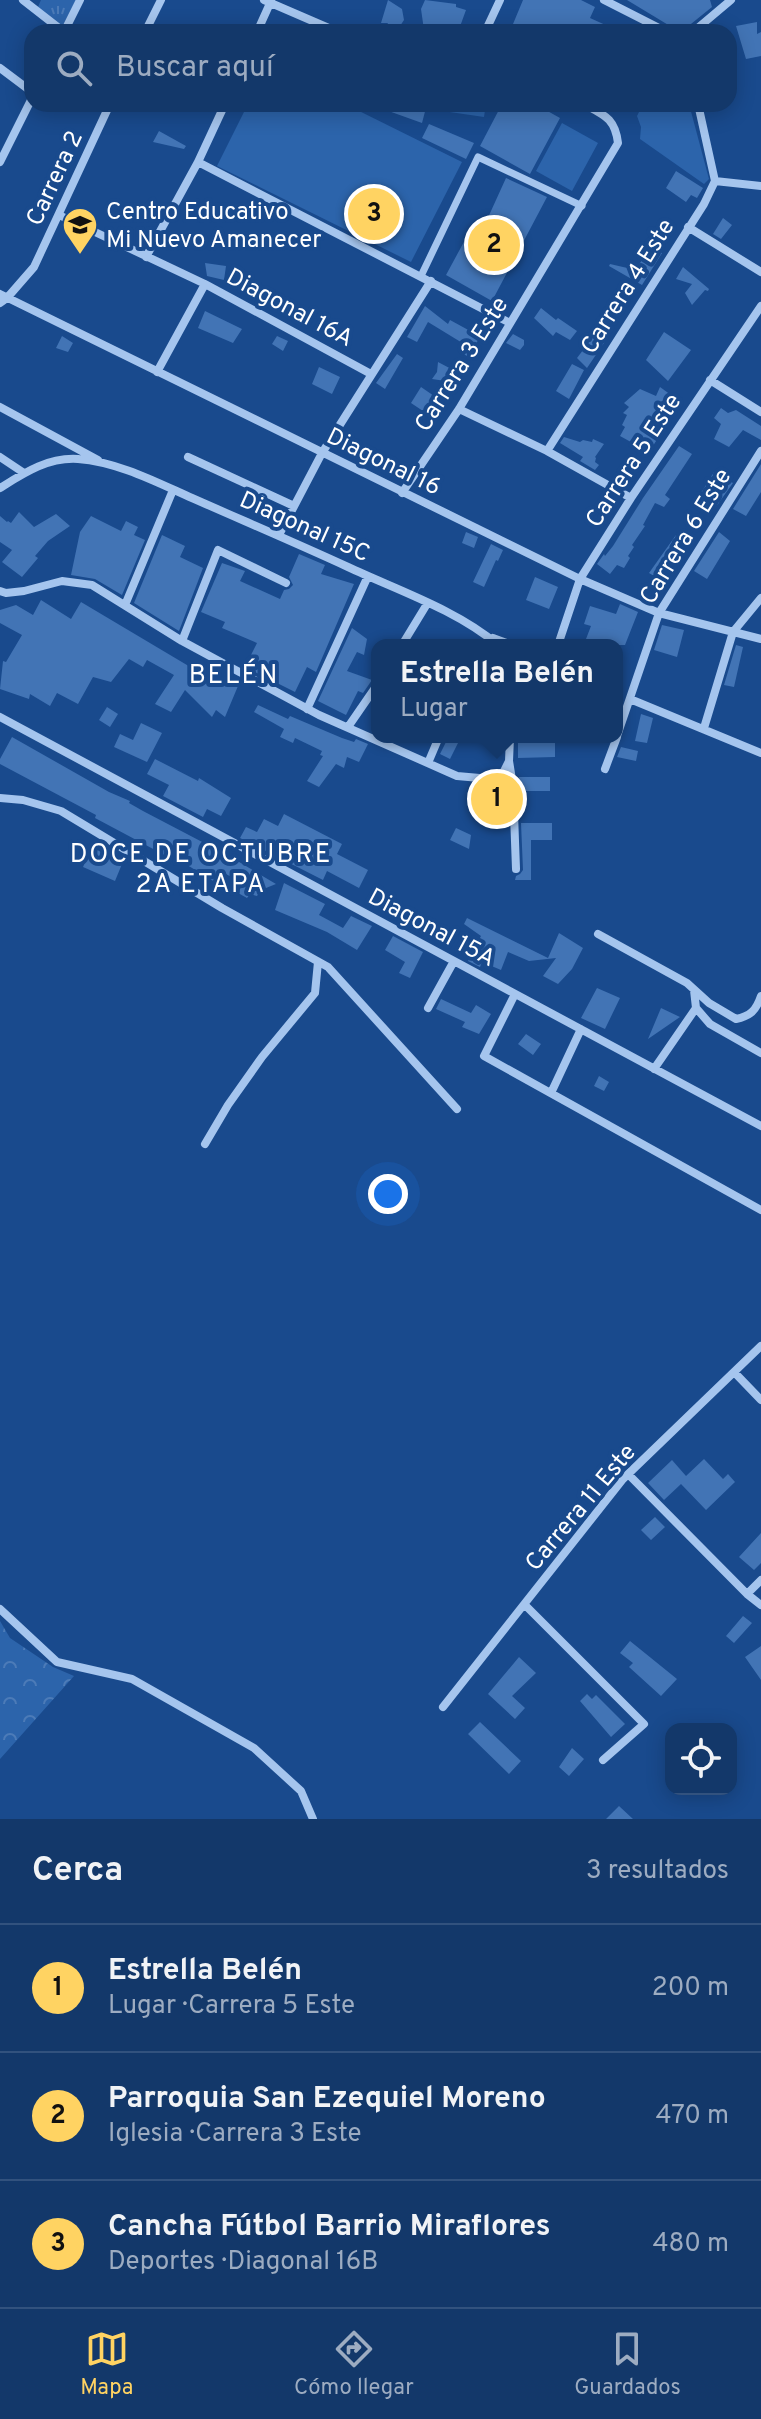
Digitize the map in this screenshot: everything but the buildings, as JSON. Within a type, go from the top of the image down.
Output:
[{"type":"street","points":[[23,0],[54,24]]},
{"type":"street","points":[[68,24],[80,0]]},
{"type":"street","points":[[149,24],[161,0]]},
{"type":"street","points":[[489,24],[500,0]]},
{"type":"street","points":[[604,0],[651,24]]},
{"type":"street","points":[[702,24],[731,0]]},
{"type":"street","points":[[260,24],[269,1],[320,24]]},
{"type":"street","points":[[0,68],[24,88]]},
{"type":"street","points":[[0,162],[24,112]]},
{"type":"street","name":"Carrera 2","points":[[2,298],[34,267],[107,112]]},
{"type":"street","points":[[146,257],[221,112]]},
{"type":"street","name":"Carrera 3 Este","points":[[402,493],[459,409],[618,143],[617,130],[607,116],[599,112]]},
{"type":"street","points":[[700,112],[715,181],[761,186]]},
{"type":"street","points":[[421,276],[478,157],[582,206]]},
{"type":"street","points":[[198,162],[510,323]]},
{"type":"street","name":"Carrera 4 Este","points":[[547,451],[704,204],[715,181]]},
{"type":"street","name":"Diagonal 16A","points":[[59,215],[205,284],[371,374]]},
{"type":"street","points":[[688,227],[761,272]]},
{"type":"street","points":[[279,535],[322,453],[431,281]]},
{"type":"street","points":[[157,372],[205,284]]},
{"type":"street","name":"Diagonal 16","points":[[2,298],[580,579],[659,613],[761,639]]},
{"type":"street","name":"Carrera 5 Este","points":[[560,639],[580,579],[761,306]]},
{"type":"street","points":[[710,380],[761,412]]},
{"type":"street","name":"Diagonal 15C","points":[[0,407],[104,463],[279,535],[459,618],[490,639]]},
{"type":"street","points":[[459,409],[547,451],[631,498]]},
{"type":"street","name":"Carrera 6 Este","points":[[623,719],[659,613],[761,451]]},
{"type":"street","points":[[0,457],[22,474]]},
{"type":"street","points":[[188,457],[294,506]]},
{"type":"street","name":"Diagonal 15C","points":[[0,488],[38,465],[58,460],[104,463]]},
{"type":"street","points":[[125,605],[173,490]]},
{"type":"street","points":[[182,641],[218,550],[286,583]]},
{"type":"street","points":[[307,709],[368,576]]},
{"type":"street","points":[[0,591],[24,591],[62,581],[92,585],[182,641],[307,709],[371,737]]},
{"type":"street","points":[[704,728],[733,632],[761,598]]},
{"type":"street","points":[[406,639],[427,604]]},
{"type":"street","points":[[480,639],[483,634]]},
{"type":"street","name":"Diagonal 15C","points":[[483,634],[496,639]]},
{"type":"street","points":[[348,727],[371,694]]},
{"type":"street","points":[[630,699],[761,753]]},
{"type":"street","name":"Diagonal 15A","points":[[0,717],[761,1126]]},
{"type":"street","points":[[384,743],[457,776],[476,779],[491,779],[504,771],[509,761]]},
{"type":"street","points":[[428,763],[436,743]]},
{"type":"street","points":[[510,743],[516,869]]},
{"type":"street","name":"Carrera 6 Este","points":[[605,769],[615,743]]},
{"type":"street","points":[[0,798],[23,800],[61,811],[222,908],[328,967],[457,1109]]},
{"type":"street","points":[[598,934],[694,989],[709,1003],[736,1019],[749,1016],[760,1001]]},
{"type":"street","points":[[428,1008],[454,961]]},
{"type":"street","points":[[205,1144],[262,1057],[315,993],[318,962]]},
{"type":"street","points":[[694,989],[696,1008],[710,1024],[761,1053]]},
{"type":"street","points":[[515,994],[484,1056],[761,1210]]},
{"type":"street","points":[[654,1069],[696,1008]]},
{"type":"street","points":[[551,1093],[581,1029]]},
{"type":"street","name":"Carrera 11 Este","points":[[443,1707],[628,1474],[761,1346]]},
{"type":"street","points":[[735,1373],[761,1400]]},
{"type":"street","points":[[628,1474],[761,1605]]},
{"type":"street","points":[[747,1594],[761,1580]]},
{"type":"street","points":[[525,1605],[644,1724],[603,1760]]},
{"type":"street","points":[[0,1609],[57,1662],[132,1679],[254,1748],[301,1791],[313,1819]]},
{"type":"green space","points":[[41,0],[76,0],[64,24],[58,24],[38,7]]},
{"type":"green space","points":[[244,112],[361,112],[462,162],[411,262],[217,166]]},
{"type":"green space","points":[[450,112],[485,112],[484,117]]},
{"type":"green space","points":[[639,112],[691,112],[709,179],[704,184],[640,139],[641,127],[637,116]]},
{"type":"green space","points":[[562,123],[598,143],[572,191],[536,171]]},
{"type":"green space","points":[[0,1621],[10,1638],[53,1667],[74,1676],[0,1759]]},
{"type":"place","name":"Cancha Fútbol Barrio Miraflores","points":[[374,214]]},
{"type":"place","name":"Parroquia San Ezequiel Moreno","points":[[494,245]]},
{"type":"place","name":"Centro Educativo Mi Nuevo Amanecer","points":[[80,256]]},
{"type":"place","name":"Estrella Belén","points":[[497,799]]},
{"type":"district","name":"BELÉN","points":[[234,674]]},
{"type":"district","name":"DOCE DE OCTUBRE 2A ETAPA","points":[[201,868]]}]
